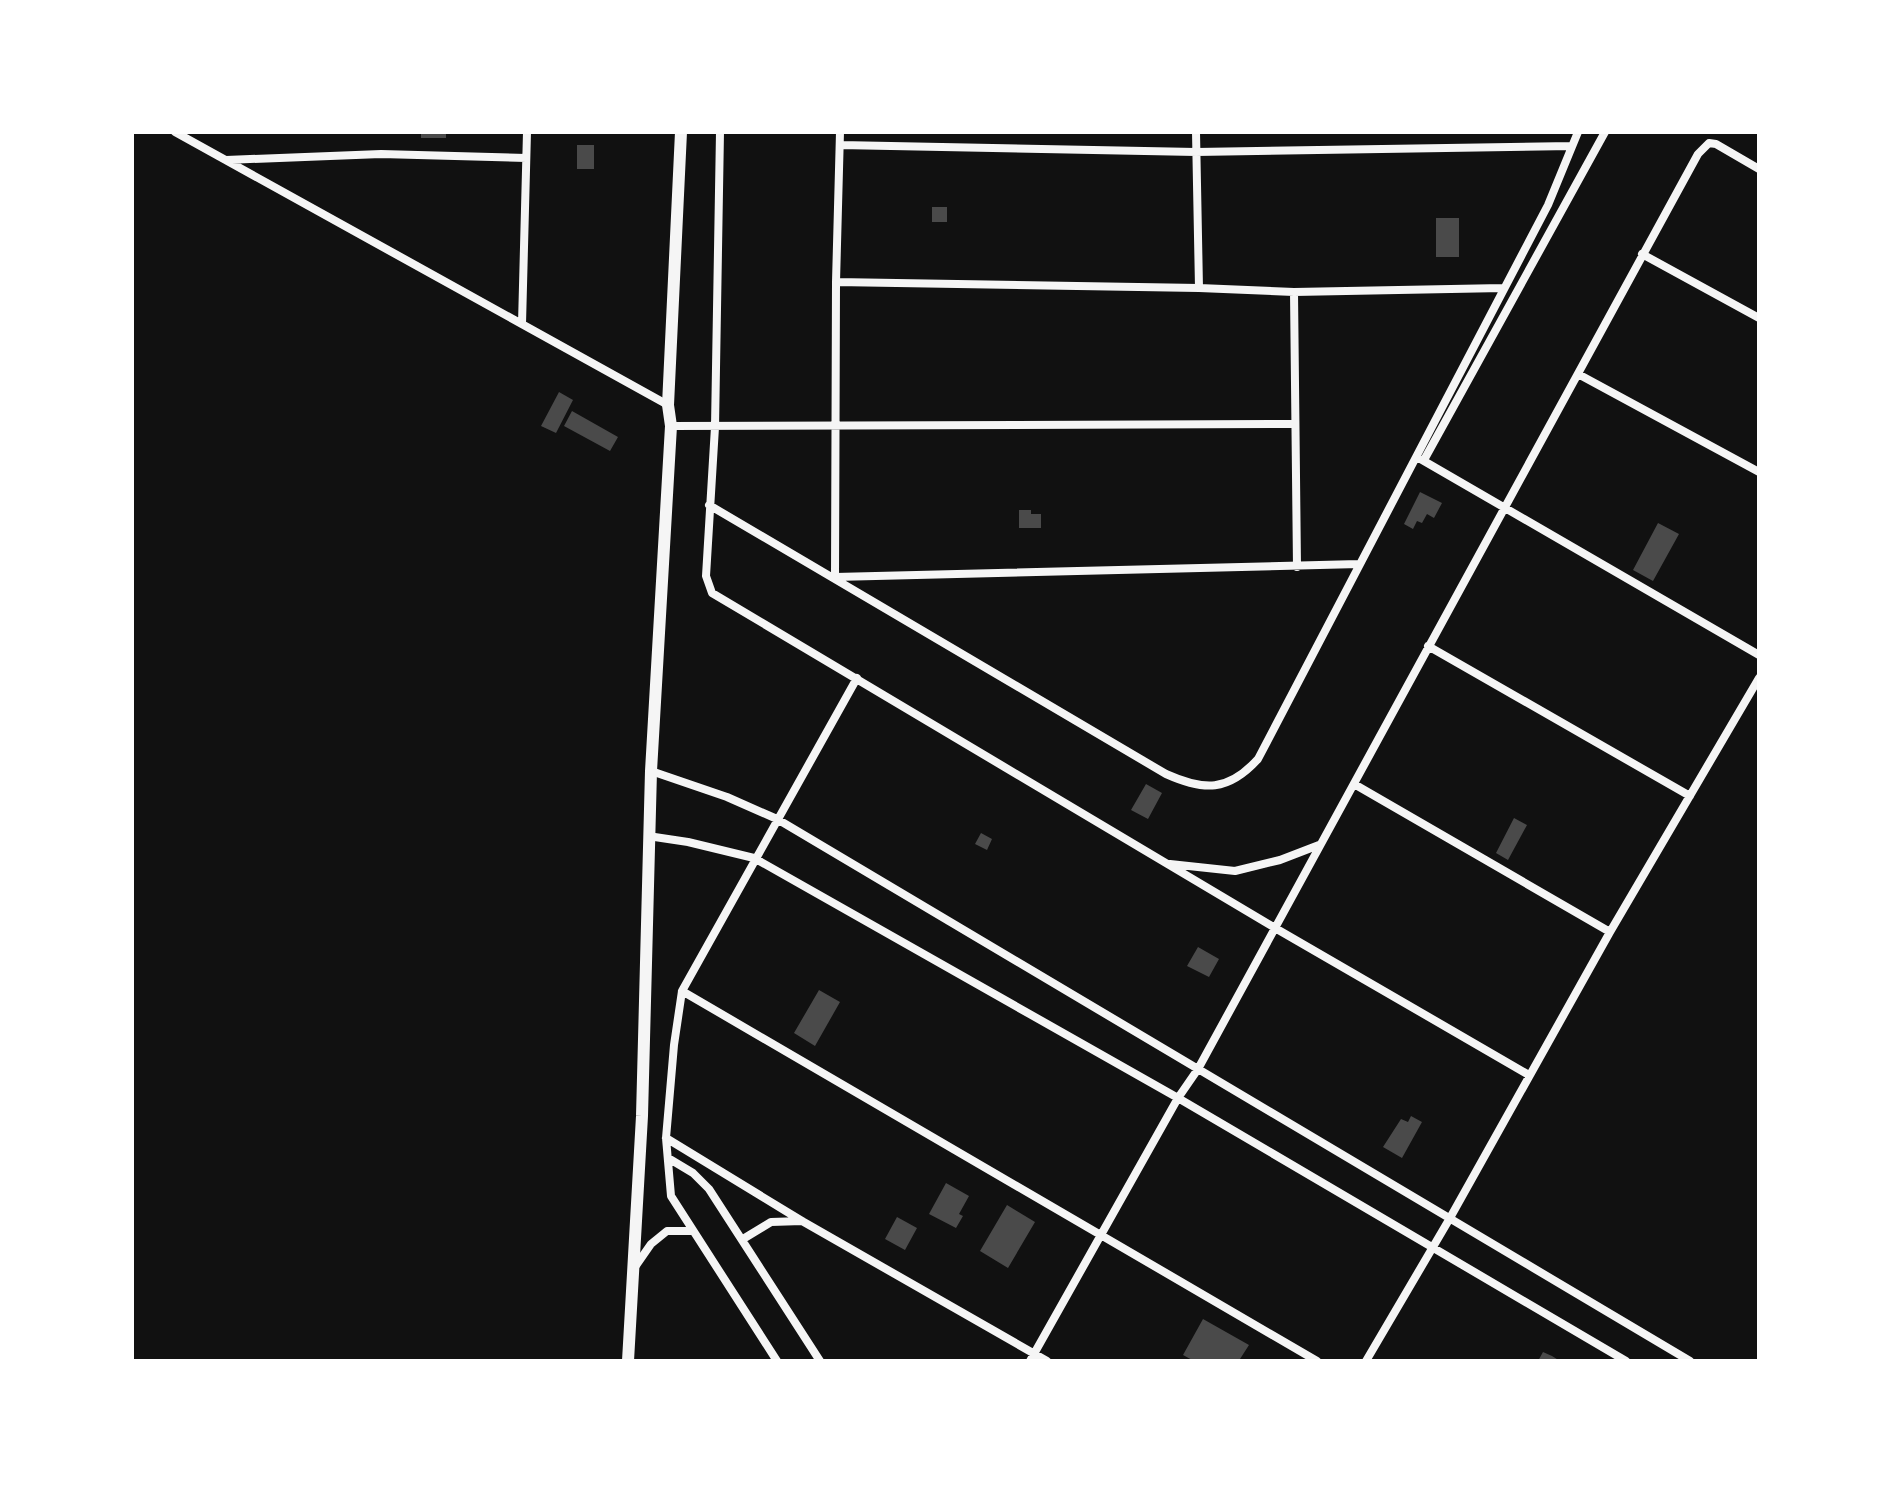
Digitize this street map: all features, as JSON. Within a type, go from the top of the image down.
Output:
[{"type":"main road","points":[[628,1361],[642,1116],[648,836],[671,426],[668,405],[681,132]]},
{"type":"street","points":[[175,132],[668,405]]},
{"type":"street","points":[[522,324],[527,132]]},
{"type":"street","points":[[720,132],[715,427],[706,576],[712,593],[1275,928],[1529,1075]]},
{"type":"street","points":[[835,577],[840,132]]},
{"type":"street","points":[[1196,132],[1199,288]]},
{"type":"street","points":[[1421,458],[1503,288],[1548,205],[1578,132]]},
{"type":"street","points":[[709,505],[1166,774],[1190,785],[1226,784],[1245,773],[1258,759],[1359,564],[1605,132]]},
{"type":"street","points":[[1032,1357],[1178,1098],[1198,1069],[1698,154],[1709,143],[1726,148],[1759,169]]},
{"type":"street","points":[[840,145],[1196,152],[1572,146]]},
{"type":"street","points":[[225,160],[381,154],[526,158]]},
{"type":"street","points":[[1642,254],[1759,318]]},
{"type":"street","points":[[836,282],[1294,292],[1503,288]]},
{"type":"street","points":[[1294,292],[1297,567]]},
{"type":"street","points":[[1578,374],[1759,472]]},
{"type":"street","points":[[671,426],[1294,424]]},
{"type":"street","points":[[1421,458],[1759,655]]},
{"type":"street","points":[[835,577],[1359,564]]},
{"type":"street","points":[[1428,646],[1690,796]]},
{"type":"street","points":[[777,1361],[671,1196],[666,1138],[674,1045],[682,991],[857,678]]},
{"type":"street","points":[[1366,1361],[1610,932],[1759,678]]},
{"type":"street","points":[[651,771],[727,797],[777,819],[1690,1361]]},
{"type":"street","points":[[1354,784],[1610,932]]},
{"type":"street","points":[[648,836],[754,858],[1178,1098],[1626,1361]]},
{"type":"street","points":[[1167,864],[1235,871],[1269,864],[1320,845]]},
{"type":"street","points":[[682,991],[1317,1361]]},
{"type":"street","points":[[666,1138],[1032,1357],[1047,1361]]},
{"type":"street","points":[[668,1158],[693,1173],[709,1189],[820,1361]]},
{"type":"street","points":[[743,1239],[771,1222],[802,1221]]},
{"type":"street","points":[[633,1270],[651,1244],[667,1231],[693,1231]]},
{"type":"building","points":[[421,132],[446,132],[446,138],[421,138]]},
{"type":"building","points":[[577,145],[594,145],[594,169],[577,169]]},
{"type":"building","points":[[932,207],[947,207],[947,222],[932,222]]},
{"type":"building","points":[[1436,218],[1459,218],[1459,257],[1436,257]]},
{"type":"building","points":[[559,392],[573,400],[556,433],[541,426]]},
{"type":"building","points":[[572,411],[618,437],[610,451],[564,426]]},
{"type":"building","points":[[1420,492],[1442,503],[1434,518],[1427,514],[1422,523],[1417,521],[1413,529],[1404,524]]},
{"type":"building","points":[[1019,510],[1041,514],[1041,528],[1019,528]]},
{"type":"building","points":[[1658,523],[1679,534],[1653,581],[1633,570]]},
{"type":"building","points":[[1146,784],[1162,793],[1148,819],[1131,810]]},
{"type":"building","points":[[1514,818],[1527,825],[1508,860],[1496,853]]},
{"type":"building","points":[[981,833],[992,839],[987,850],[975,844]]},
{"type":"building","points":[[1198,947],[1219,959],[1209,977],[1187,966]]},
{"type":"building","points":[[819,990],[840,1002],[815,1046],[794,1033]]},
{"type":"building","points":[[1411,1116],[1422,1122],[1402,1158],[1383,1147],[1401,1119],[1408,1122]]},
{"type":"building","points":[[946,1183],[969,1196],[959,1214],[963,1216],[956,1228],[929,1214]]},
{"type":"building","points":[[1007,1205],[1035,1222],[1008,1268],[980,1251]]},
{"type":"building","points":[[897,1217],[917,1228],[905,1250],[885,1239]]},
{"type":"building","points":[[1203,1319],[1249,1345],[1240,1359],[1244,1361],[1194,1361],[1183,1355]]},
{"type":"building","points":[[1543,1352],[1552,1356],[1560,1361],[1538,1361]]}]
